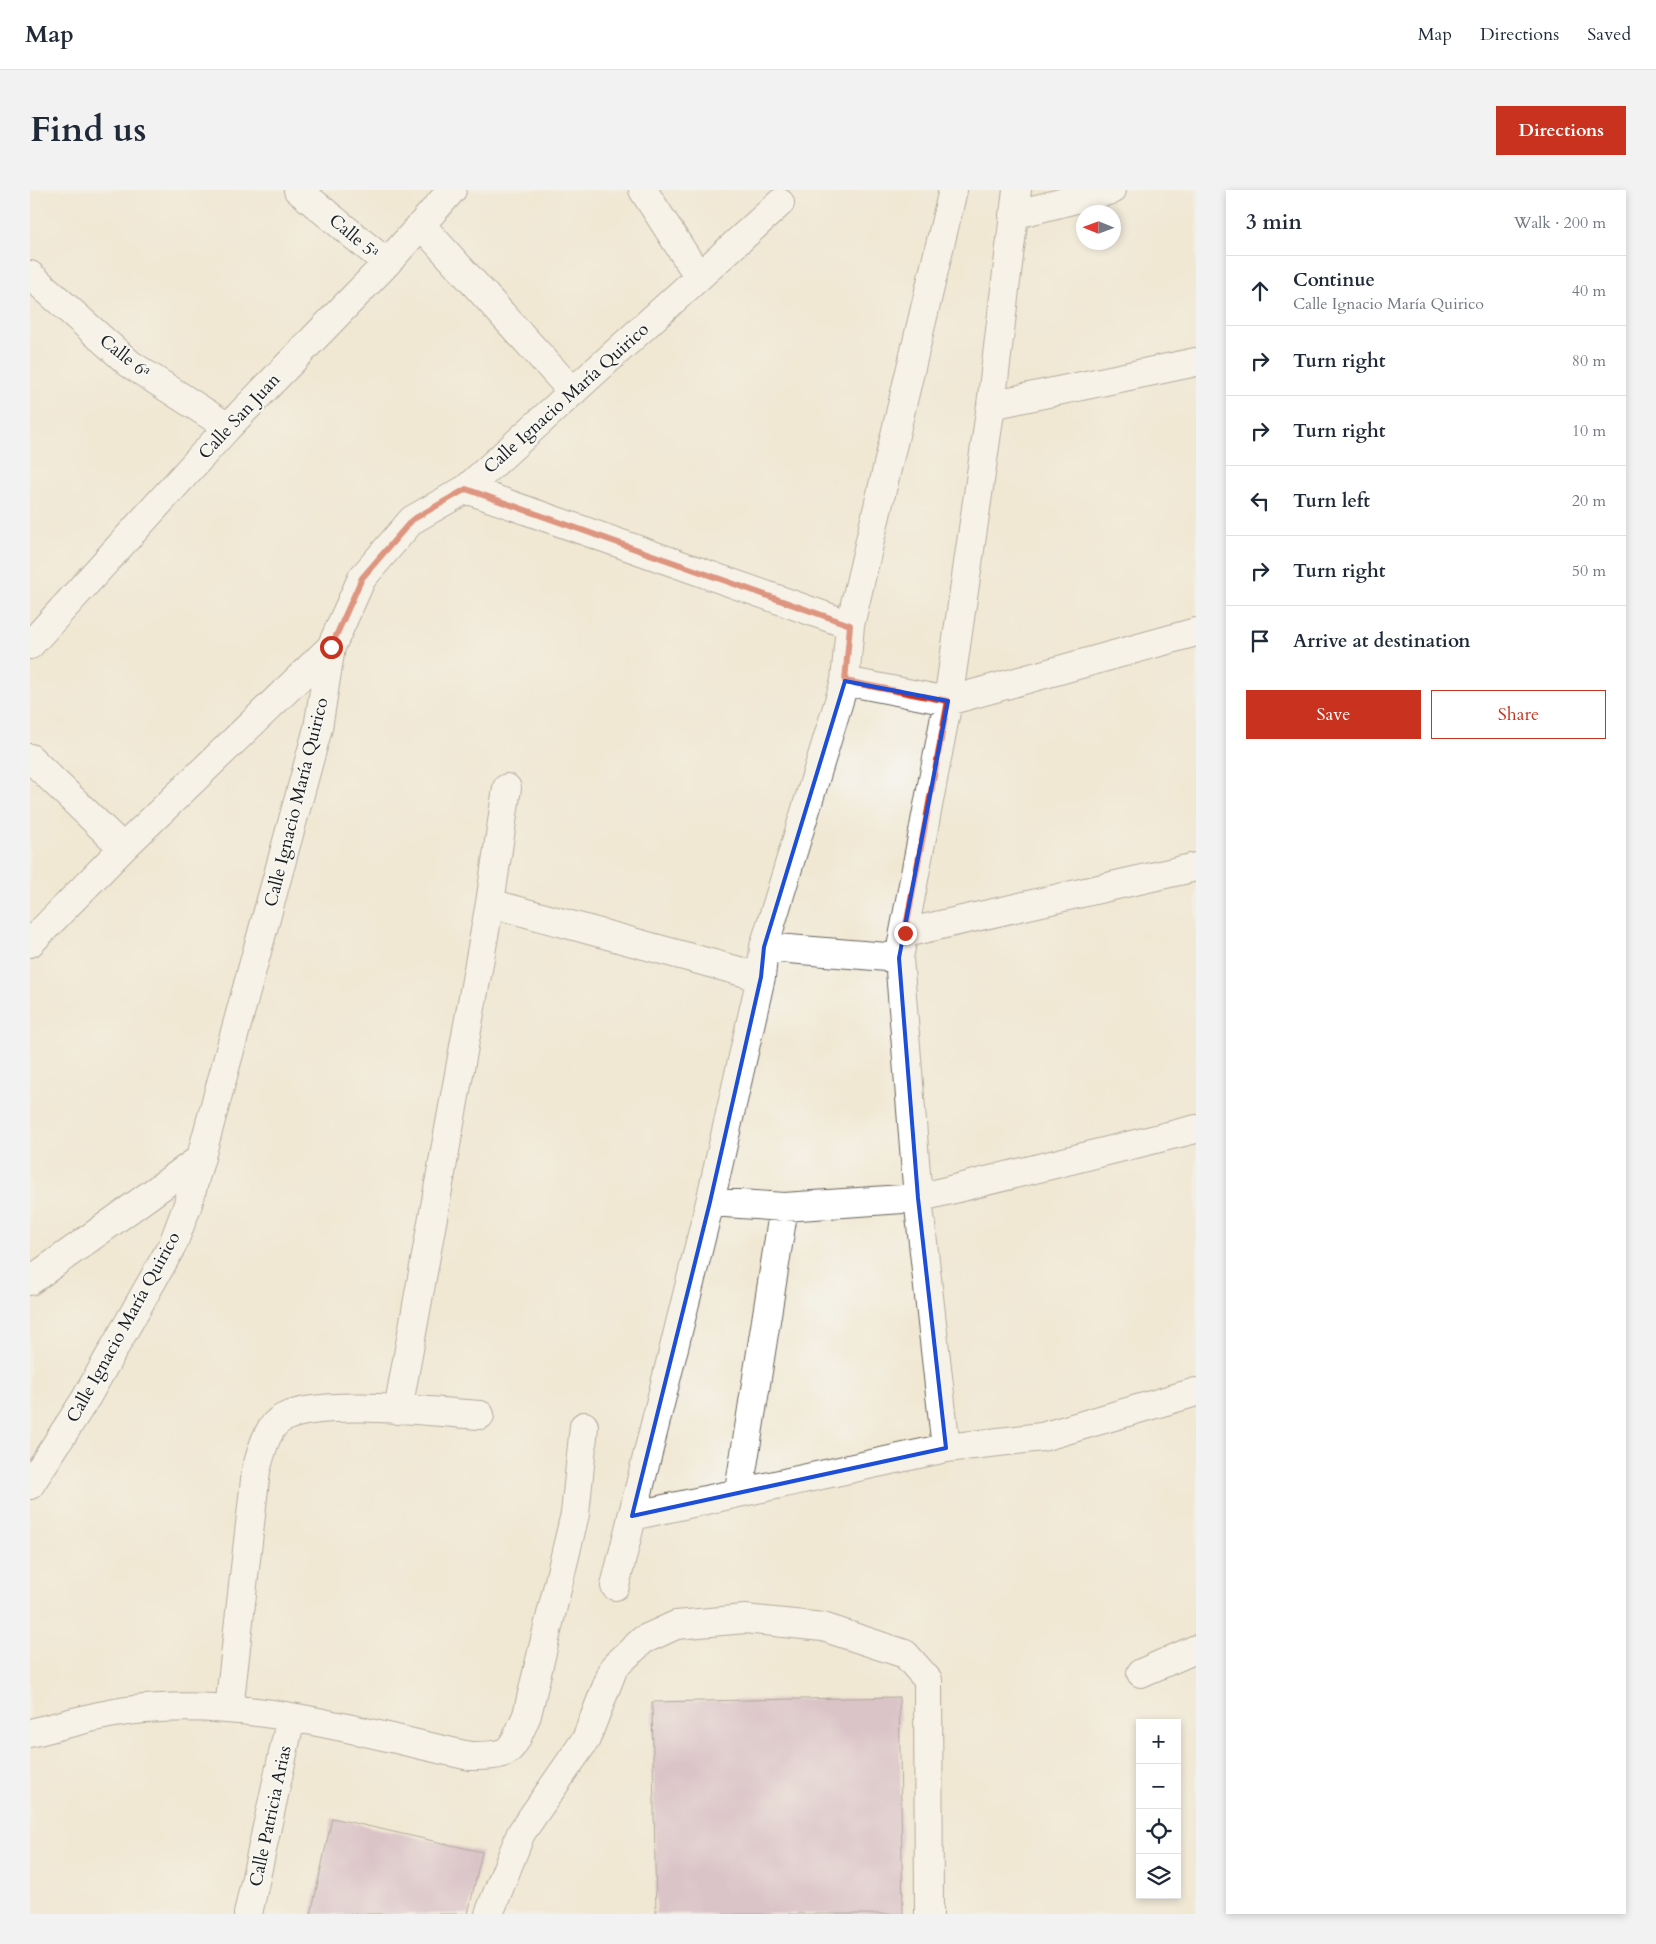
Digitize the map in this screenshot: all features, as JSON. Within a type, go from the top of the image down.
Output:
[{"type":"street","name":"Calle 5ª","points":[[298,190],[387,264]]},
{"type":"street","name":"Calle San Juan","points":[[30,645],[228,427],[387,264],[452,190]]},
{"type":"street","points":[[643,190],[699,277]]},
{"type":"street","points":[[615,1586],[710,1202],[762,977],[764,947],[845,681],[850,625],[953,190]]},
{"type":"street","points":[[946,1448],[918,1198],[902,946],[948,701],[991,405],[1015,203],[1112,190]]},
{"type":"street","name":"Calle Ignacio María Quirico","points":[[30,1485],[86,1398],[173,1244],[201,1158],[318,728],[331,647],[362,578],[412,520],[466,489],[780,203]]},
{"type":"street","points":[[420,226],[572,392]]},
{"type":"street","name":"Calle 6ª","points":[[30,276],[130,364],[228,427]]},
{"type":"street","points":[[991,405],[1196,362]]},
{"type":"street","points":[[466,489],[850,625]]},
{"type":"street","points":[[845,681],[948,701],[1196,632]]},
{"type":"street","points":[[30,943],[123,848],[331,647]]},
{"type":"street","points":[[30,758],[123,848]]},
{"type":"street","points":[[398,1410],[490,904],[507,788]]},
{"type":"street","points":[[764,947],[902,946],[1196,867]]},
{"type":"street","points":[[490,904],[762,977]]},
{"type":"street","points":[[710,1202],[784,1207],[918,1198],[1196,1129]]},
{"type":"street","points":[[30,1282],[201,1158]]},
{"type":"street","points":[[739,1491],[784,1207]]},
{"type":"street","points":[[632,1516],[739,1491],[946,1448],[1042,1437],[1196,1392]]},
{"type":"street","points":[[230,1709],[256,1471],[264,1440],[282,1418],[312,1408],[398,1410],[480,1415]]},
{"type":"street","points":[[30,1733],[128,1711],[173,1708],[230,1709],[291,1717],[470,1756],[500,1756],[514,1745],[527,1715],[575,1514],[584,1426]]},
{"type":"street","points":[[489,1914],[522,1833],[586,1739],[614,1667],[643,1640],[676,1625],[745,1619],[823,1627],[904,1654],[928,1680],[929,1914]]},
{"type":"street","points":[[1141,1673],[1196,1649]]},
{"type":"street","name":"Calle Patricia Arias","points":[[248,1914],[291,1717]]},
{"type":"highlighted area","points":[[845,681],[948,701],[899,958],[918,1198],[946,1448],[632,1516],[710,1202],[761,977],[764,947]]},
{"type":"building","points":[[899,1697],[903,1914],[656,1914],[652,1702]]},
{"type":"building","points":[[332,1818],[482,1852],[468,1914],[311,1914]]},
{"type":"route","points":[[331,647],[362,578],[412,520],[466,489],[850,625],[845,681],[948,701],[905,933]]}]
